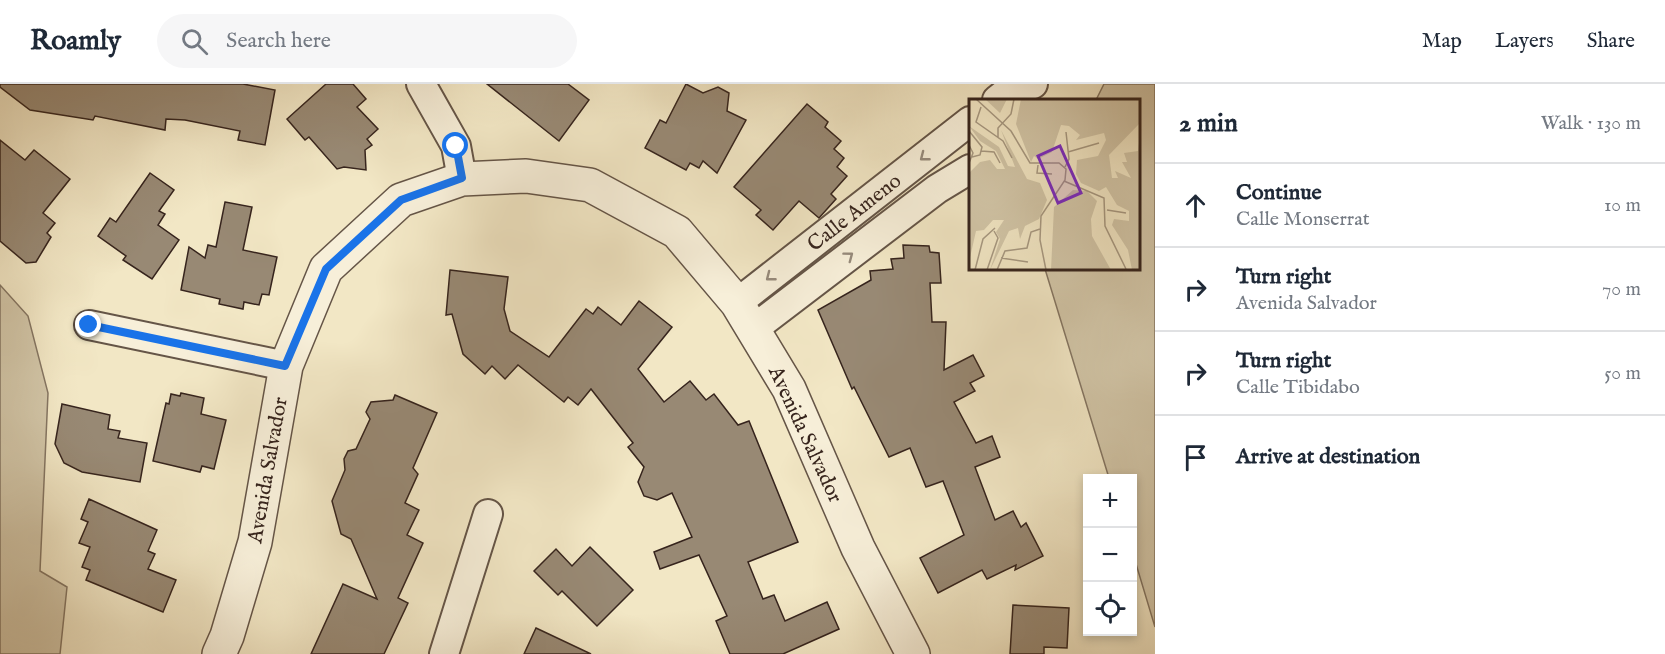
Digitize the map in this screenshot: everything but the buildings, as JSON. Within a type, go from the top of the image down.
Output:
[{"type":"street","points":[[421,84],[456,146],[462,178]]},
{"type":"street","points":[[998,99],[1007,92],[1033,84]]},
{"type":"street","points":[[1038,99],[1045,84]]},
{"type":"street","name":"Calle Ameno","points":[[745,316],[969,123]]},
{"type":"street","name":"Calle Ameno","points":[[745,316],[969,170]]},
{"type":"street","name":"Avenida Salvador","points":[[219,654],[227,636],[255,542],[285,366],[326,269],[401,200],[462,178],[526,176],[590,185],[677,231],[745,316],[789,389],[858,548],[913,654]]},
{"type":"street","points":[[89,325],[285,366]]},
{"type":"street","points":[[444,654],[488,514]]},
{"type":"shaded area","points":[[1104,84],[1155,84],[1155,627],[1137,567],[1137,474],[1108,474],[1045,270],[1140,270],[1140,99],[1096,99]]},
{"type":"shaded area","points":[[0,285],[28,316],[48,393],[40,571],[67,587],[60,654],[0,654]]},
{"type":"route","points":[[89,325],[285,366],[326,269],[401,200],[462,178],[456,146]]}]
